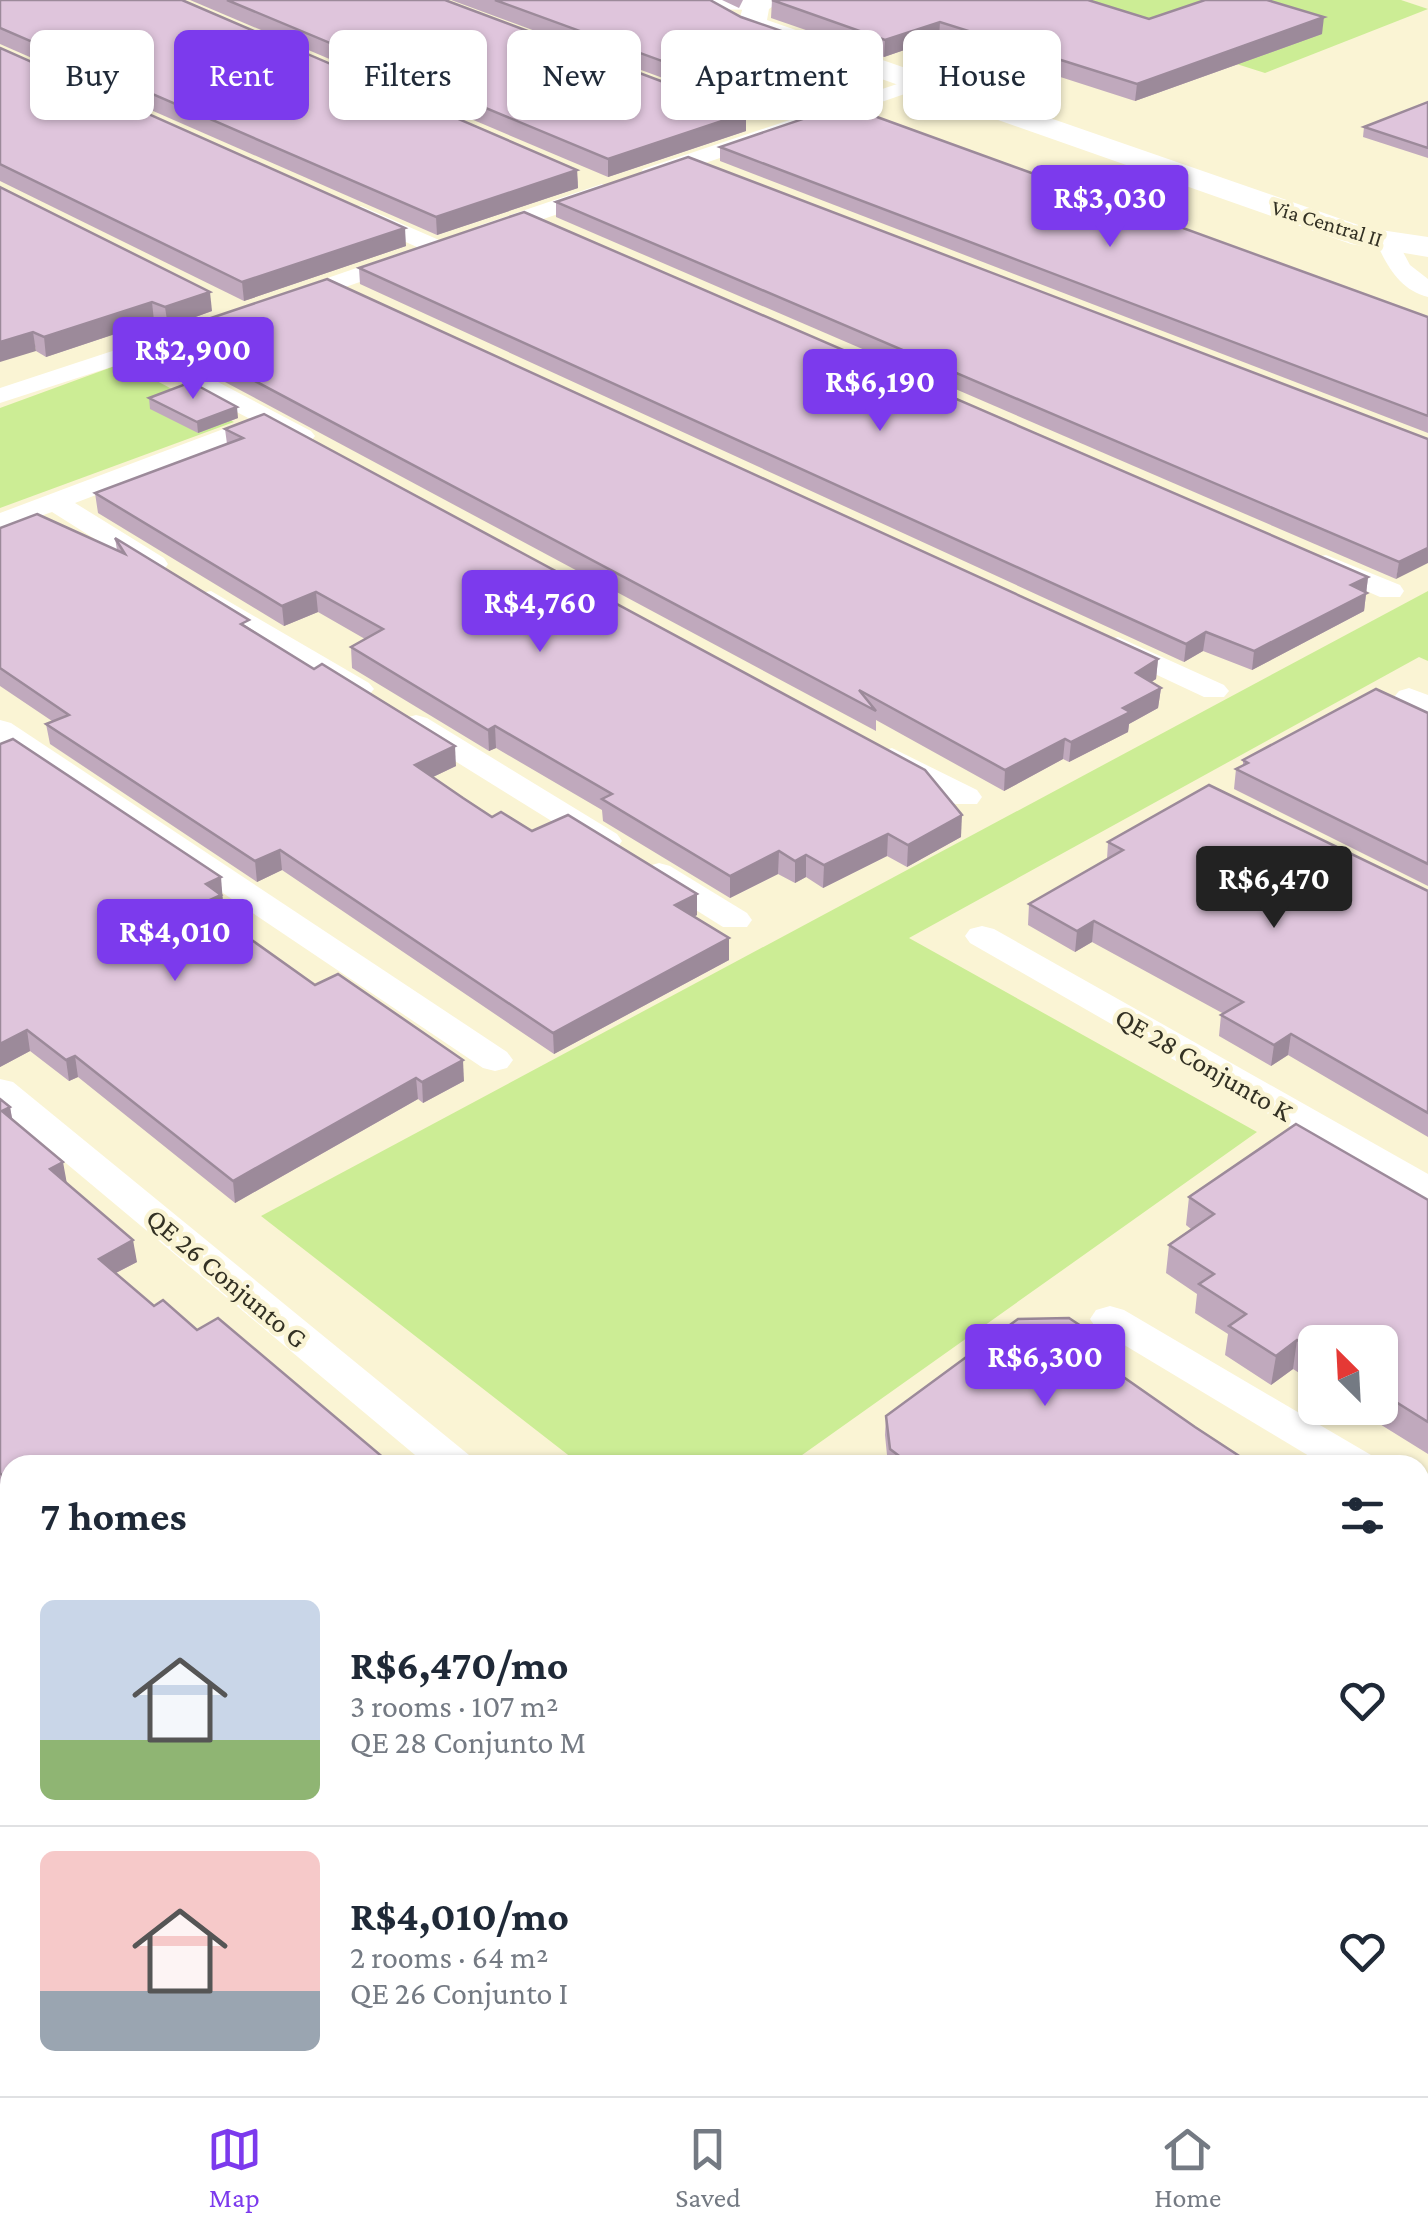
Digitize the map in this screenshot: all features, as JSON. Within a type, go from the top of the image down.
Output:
[{"type":"street","points":[[703,2],[759,9]]},
{"type":"street","name":"Via Central II","points":[[759,9],[903,78]]},
{"type":"street","points":[[745,120],[777,131]]},
{"type":"street","points":[[4,390],[138,350],[810,120]]},
{"type":"street","points":[[879,120],[884,122]]},
{"type":"street","name":"Via Central II","points":[[1019,120],[1362,238],[1428,247]]},
{"type":"street","points":[[688,161],[726,176]]},
{"type":"street","points":[[572,174],[608,189]]},
{"type":"street","points":[[347,207],[438,248]]},
{"type":"street","points":[[527,217],[563,232]]},
{"type":"street","points":[[1388,242],[1390,254],[1408,278],[1428,290]]},
{"type":"street","points":[[331,284],[367,300]]},
{"type":"street","points":[[209,296],[244,314]]},
{"type":"street","points":[[138,350],[323,448]]},
{"type":"street","points":[[0,522],[270,420]]},
{"type":"street","points":[[52,501],[735,920]]},
{"type":"street","points":[[1300,552],[1390,592]]},
{"type":"street","points":[[1088,633],[1214,691]]},
{"type":"street","points":[[0,729],[495,1060]]},
{"type":"street","points":[[862,741],[966,798]]},
{"type":"street","name":"QE 28 Conjunto K","points":[[982,936],[1428,1190]]},
{"type":"street","name":"QE 26 Conjunto G","points":[[0,1090],[442,1455]]},
{"type":"street","points":[[1110,1319],[1339,1455]]},
{"type":"green space","points":[[1035,0],[1401,0],[1428,9],[1265,73]]},
{"type":"green space","points":[[123,363],[234,422],[0,508],[0,408]]},
{"type":"green space","points":[[1428,591],[1428,661],[1419,657],[909,938],[1257,1132],[802,1455],[568,1455],[261,1216]]},
{"type":"building","points":[[0,0],[182,0],[252,30],[174,30],[174,103],[154,95],[154,30],[30,30],[30,41],[0,28]]},
{"type":"building","points":[[227,0],[445,0],[525,30],[507,30],[507,117],[487,109],[487,30],[329,30],[329,43],[309,34],[309,30],[299,30]]},
{"type":"building","points":[[495,0],[710,0],[741,17],[779,30],[661,30],[661,61],[641,53],[641,30],[577,30]]},
{"type":"building","points":[[772,0],[1088,0],[1149,19],[1205,0],[1267,0],[1324,17],[1137,84],[1061,60],[1061,30],[965,30],[940,22],[903,30],[903,34],[885,40],[883,30],[857,30]]},
{"type":"building","points":[[0,48],[30,61],[30,120],[154,120],[154,116],[405,228],[242,282],[0,164]]},
{"type":"building","points":[[309,55],[329,63],[329,120],[461,120],[577,170],[436,217],[212,120],[309,120]]},
{"type":"building","points":[[641,74],[661,81],[661,120],[725,120],[608,159],[515,120],[641,120]]},
{"type":"building","points":[[1428,102],[1428,148],[1364,127]]},
{"type":"building","points":[[883,119],[1428,317],[1428,416],[720,147],[800,120]]},
{"type":"building","points":[[688,157],[1428,439],[1428,548],[1399,562],[556,202]]},
{"type":"building","points":[[0,187],[210,292],[165,307],[152,302],[44,337],[33,332],[0,342]]},
{"type":"building","points":[[524,212],[1368,577],[1351,585],[1367,593],[1254,651],[1206,632],[1186,644],[359,268]]},
{"type":"building","points":[[327,279],[1158,659],[1136,673],[1161,688],[1123,708],[1130,712],[1005,770],[859,690],[876,711],[223,364],[256,354],[196,323]]},
{"type":"building","points":[[191,382],[237,407],[197,422],[149,398]]},
{"type":"building","points":[[264,414],[925,770],[962,815],[908,845],[888,834],[824,865],[806,855],[795,861],[779,851],[730,876],[602,799],[612,794],[495,726],[488,730],[351,647],[383,629],[316,592],[282,606],[95,493],[243,438],[225,429]]},
{"type":"building","points":[[37,514],[125,554],[115,538],[249,620],[241,624],[314,669],[322,664],[455,746],[415,765],[463,798],[492,817],[501,812],[532,831],[568,815],[697,894],[675,905],[729,938],[553,1033],[280,850],[255,861],[46,724],[69,715],[0,668],[0,528]]},
{"type":"building","points":[[1376,689],[1428,713],[1428,864],[1236,769],[1248,763],[1243,760]]},
{"type":"building","points":[[13,739],[221,877],[206,884],[221,895],[201,904],[315,985],[338,974],[463,1060],[422,1082],[416,1078],[233,1181],[75,1056],[66,1060],[27,1030],[0,1044],[0,744]]},
{"type":"building","points":[[1209,785],[1428,891],[1428,1113],[1291,1034],[1274,1045],[1221,1015],[1243,1002],[1094,921],[1077,931],[1029,904],[1123,850],[1108,842]]},
{"type":"building","points":[[0,1099],[10,1107],[2,1111],[63,1162],[50,1169],[133,1240],[99,1259],[154,1306],[163,1300],[197,1330],[218,1318],[380,1455],[0,1455]]},
{"type":"building","points":[[1296,1124],[1428,1200],[1428,1422],[1398,1403],[1398,1325],[1298,1325],[1298,1341],[1276,1356],[1229,1326],[1246,1314],[1199,1284],[1214,1274],[1169,1245],[1214,1214],[1189,1197]]},
{"type":"building","points":[[1069,1318],[1120,1352],[1102,1362],[1238,1455],[898,1455],[890,1449],[886,1416],[1018,1319]]}]
